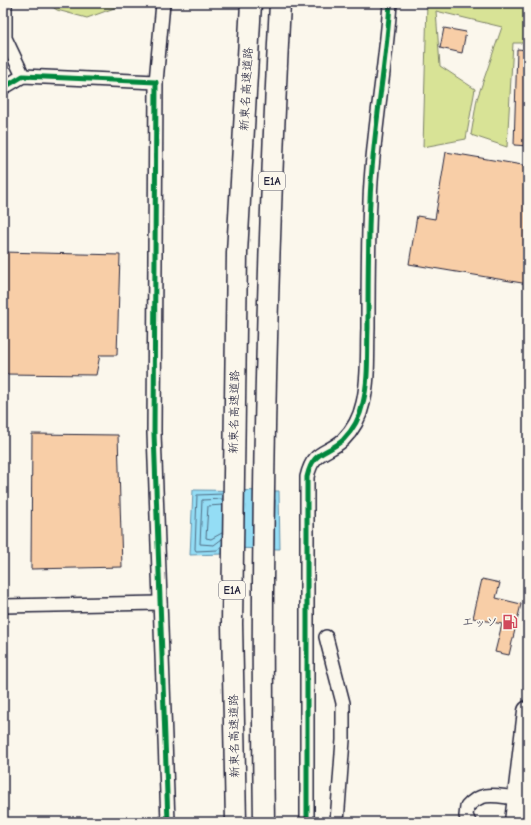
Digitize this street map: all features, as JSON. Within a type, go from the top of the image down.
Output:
[{"type":"highway","name":"新東名高速道路","points":[[236,822],[232,624],[235,358],[237,253],[251,3]]},
{"type":"highway","name":"E1A","points":[[264,822],[264,495],[269,256],[280,3]]},
{"type":"highway","points":[[227,822],[232,624]]},
{"type":"highway","points":[[515,822],[528,711]]},
{"type":"street","points":[[4,3],[4,38],[23,76]]},
{"type":"street","points":[[163,3],[156,82],[154,433],[168,822]]},
{"type":"street","points":[[307,822],[308,477],[313,460],[318,454],[343,440],[350,432],[356,423],[364,402],[367,360],[371,176],[384,75],[390,3]]},
{"type":"street","points":[[3,88],[23,76],[156,82]]},
{"type":"street","points":[[3,606],[160,603]]},
{"type":"street","points":[[326,637],[343,703],[343,740],[337,822]]},
{"type":"street","points":[[470,822],[466,816],[467,807],[474,799],[483,795],[517,798]]},
{"type":"green space","points":[[47,3],[128,3],[87,18],[57,10]]},
{"type":"green space","points":[[427,3],[528,3],[528,43],[513,43],[507,147],[471,135],[477,99],[502,27],[436,11],[440,66],[475,89],[466,139],[423,147]]},
{"type":"water","points":[[193,490],[279,491],[280,549],[224,548],[223,554],[190,555]]},
{"type":"building","points":[[444,28],[466,32],[462,53],[440,48]]},
{"type":"building","points":[[517,49],[528,50],[528,146],[514,145]]},
{"type":"building","points":[[446,152],[528,166],[528,284],[409,264],[417,216],[435,219]]},
{"type":"building","points":[[3,252],[120,255],[117,355],[100,355],[96,375],[3,374]]},
{"type":"building","points":[[32,434],[118,435],[122,567],[31,569]]},
{"type":"building","points":[[482,579],[500,583],[496,598],[521,604],[509,655],[495,652],[502,624],[473,618]]},
{"type":"cycle path","points":[[307,822],[307,477],[310,468],[317,457],[337,445],[350,432],[360,413],[365,394],[367,366],[368,249],[371,176],[390,3]]},
{"type":"cycle path","points":[[3,88],[23,76],[156,82],[154,433],[168,822]]},
{"type":"place","name":"エッソ","points":[[510,622]]}]
